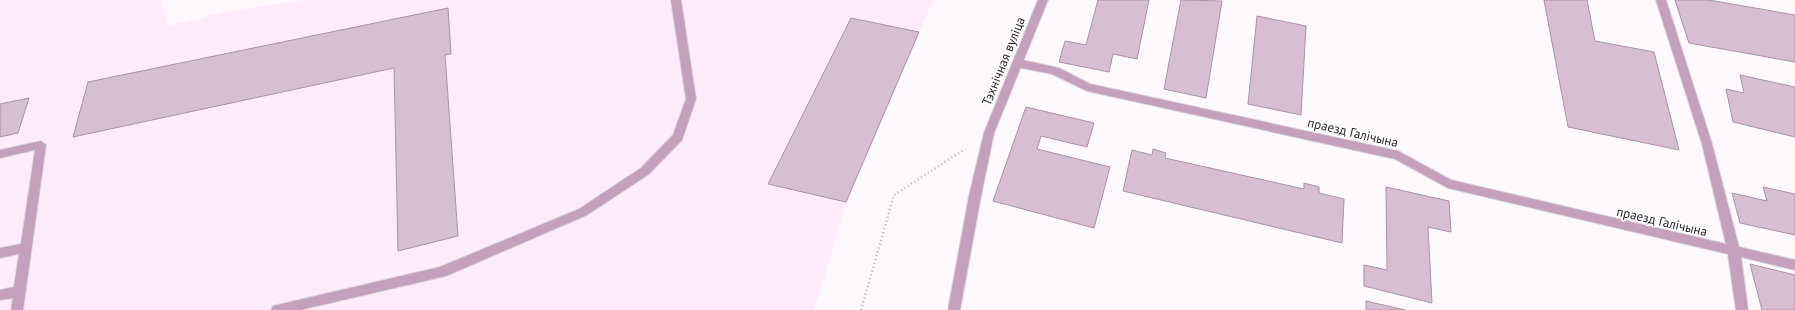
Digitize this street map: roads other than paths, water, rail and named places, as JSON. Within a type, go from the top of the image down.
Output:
[{"type":"street","points":[[277,310],[442,272],[583,212],[645,171],[678,138],[691,99],[676,0]]},
{"type":"street","name":"Тэхнічная вуліца","points":[[954,310],[975,196],[989,133],[1043,0]]},
{"type":"street","points":[[1661,0],[1706,137],[1734,252],[1742,310]]},
{"type":"street","name":"праезд Галічына","points":[[1017,63],[1055,71],[1087,87],[1398,155],[1448,184],[1734,252],[1795,265]]},
{"type":"street","points":[[0,154],[41,145],[17,310]]},
{"type":"street","points":[[0,253],[26,248]]},
{"type":"street","points":[[0,296],[20,291]]}]
